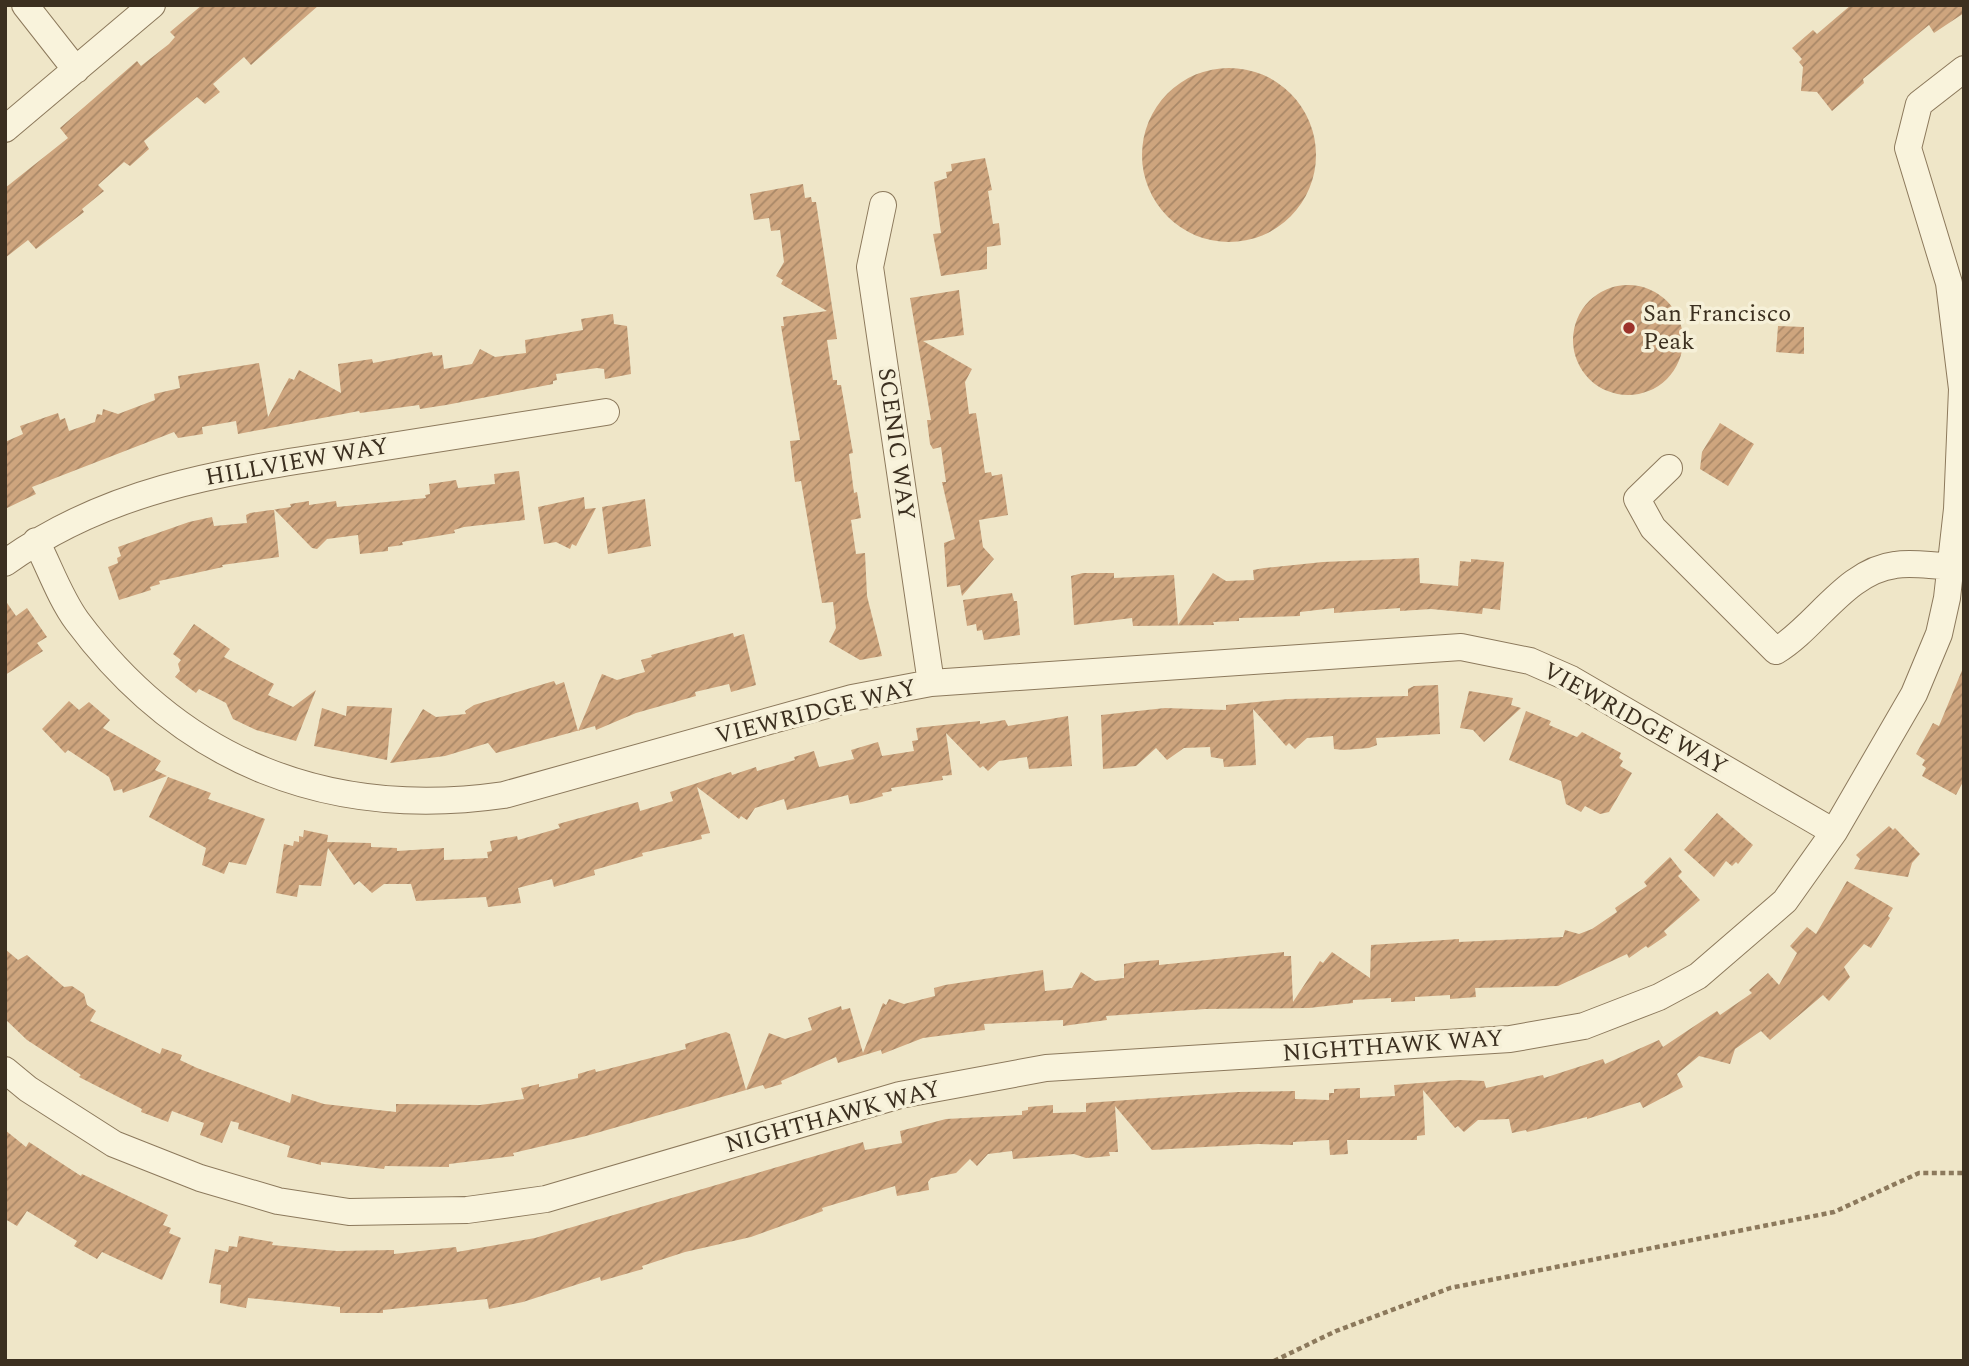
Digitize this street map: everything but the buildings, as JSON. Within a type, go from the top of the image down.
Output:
[{"type":"street","points":[[24,5],[76,70]]},
{"type":"street","points":[[5,129],[152,5]]},
{"type":"street","name":"NIGHTHAWK WAY","points":[[5,1070],[28,1089],[114,1144],[200,1178],[278,1201],[349,1212],[467,1210],[546,1199],[900,1095],[1046,1068],[1510,1039],[1584,1026],[1659,997],[1698,976],[1785,901],[1835,832],[1914,694],[1939,634],[1955,556],[1960,510],[1962,389],[1949,283],[1908,148],[1919,104],[1964,69]]},
{"type":"street","name":"SCENIC WAY","points":[[883,205],[870,267],[931,683]]},
{"type":"street","name":"HILLVIEW WAY","points":[[5,563],[36,541],[105,505],[216,473],[606,412]]},
{"type":"street","points":[[1669,468],[1637,499],[1653,528],[1776,650],[1795,639],[1848,585],[1893,565],[1955,556]]},
{"type":"street","name":"VIEWRIDGE WAY","points":[[36,541],[75,619],[132,685],[186,731],[258,771],[297,784],[398,802],[463,801],[504,795],[852,698],[931,683],[1461,647],[1530,661],[1571,679],[1835,832]]},
{"type":"path","points":[[1274,1361],[1336,1331],[1450,1288],[1835,1212],[1919,1173],[1964,1173]]},
{"type":"place","name":"San Francisco Peak","points":[[1629,328]]}]
